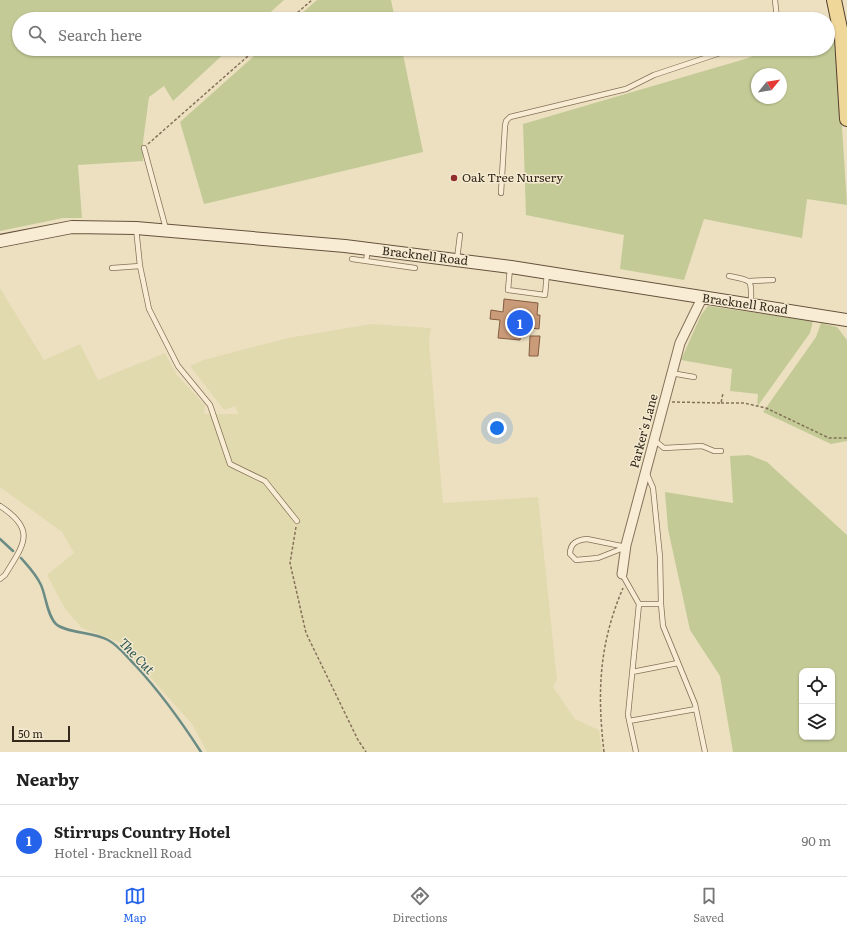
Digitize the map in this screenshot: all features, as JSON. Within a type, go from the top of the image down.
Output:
[{"type":"main road","points":[[834,0],[842,38],[847,119]]},
{"type":"main road","name":"Bracknell Road","points":[[0,241],[72,228],[136,228],[345,246],[367,255],[457,260],[511,267],[847,320]]},
{"type":"street","name":"Parker's Lane","points":[[624,577],[626,547],[671,373],[680,343],[702,298]]},
{"type":"lane","points":[[774,0],[776,12]]},
{"type":"lane","points":[[501,193],[505,126],[506,121],[510,117],[626,89],[654,75],[711,56]]},
{"type":"lane","points":[[144,148],[166,231]]},
{"type":"lane","points":[[136,228],[140,266],[149,309],[178,366],[210,405],[230,464],[265,481],[297,521]]},
{"type":"lane","points":[[457,260],[460,235]]},
{"type":"lane","points":[[352,260],[367,255],[415,268]]},
{"type":"lane","points":[[112,268],[140,266]]},
{"type":"lane","points":[[511,267],[508,290],[545,295],[547,273]]},
{"type":"lane","points":[[729,276],[749,281],[773,280]]},
{"type":"lane","points":[[749,281],[751,284],[750,304]]},
{"type":"lane","points":[[671,373],[694,377]]},
{"type":"lane","points":[[654,440],[664,448],[702,446],[714,451],[721,451]]},
{"type":"lane","points":[[646,471],[653,488],[660,557],[660,604],[662,626],[696,709],[705,752]]},
{"type":"lane","points":[[0,506],[23,526],[25,539],[12,564],[5,575],[0,579]]},
{"type":"lane","points":[[587,539],[626,547],[598,558],[588,560],[576,560],[570,554],[572,544],[578,540],[587,539]]},
{"type":"lane","points":[[624,577],[639,604],[628,715],[636,752]]},
{"type":"lane","points":[[639,604],[660,604]]},
{"type":"lane","points":[[632,672],[678,663]]},
{"type":"lane","points":[[629,721],[696,709]]},
{"type":"path","points":[[298,12],[312,0]]},
{"type":"path","points":[[144,148],[248,56]]},
{"type":"path","points":[[721,403],[722,392]]},
{"type":"path","points":[[664,402],[744,403],[766,408],[829,438],[847,438]]},
{"type":"path","points":[[297,521],[290,563],[306,633],[358,740],[366,752]]},
{"type":"path","points":[[604,752],[599,705],[600,683],[612,616],[624,577]]},
{"type":"shaded area","points":[[0,288],[44,360],[80,344],[98,380],[165,353],[177,375],[205,405],[204,414],[238,414],[235,406],[224,410],[190,366],[203,360],[288,338],[371,324],[431,328],[429,342],[443,503],[538,497],[557,680],[553,687],[575,719],[599,730],[602,752],[207,752],[192,724],[119,642],[82,628],[65,609],[47,575],[74,553],[62,532],[0,487]]},
{"type":"green space","points":[[0,0],[284,0],[271,12],[12,12],[12,56],[221,56],[173,101],[164,86],[149,97],[143,142],[143,161],[78,165],[82,218],[63,218],[0,231]]},
{"type":"green space","points":[[317,0],[391,0],[394,12],[303,12]]},
{"type":"green space","points":[[835,41],[837,50],[847,205],[807,199],[802,238],[704,219],[684,280],[620,269],[624,235],[526,215],[523,124],[753,56],[835,56]]},
{"type":"green space","points":[[254,56],[403,56],[423,152],[204,204],[180,122]]},
{"type":"green space","points":[[708,306],[813,321],[810,333],[757,407],[758,394],[730,391],[732,369],[681,360],[701,315]]},
{"type":"green space","points":[[821,323],[837,327],[847,340],[847,441],[831,444],[763,412],[816,337]]},
{"type":"green space","points":[[749,455],[767,462],[847,535],[847,752],[733,752],[720,676],[690,630],[668,529],[665,492],[733,503],[730,456]]},
{"type":"building","points":[[504,299],[538,303],[537,315],[540,315],[539,329],[522,327],[520,340],[498,338],[500,320],[490,319],[491,310],[503,312]]},
{"type":"building","points":[[530,336],[540,336],[538,356],[529,356]]},
{"type":"waterway","name":"The Cut","points":[[0,539],[13,551]]},
{"type":"waterway","name":"The Cut","points":[[21,558],[32,570],[39,581],[51,616],[56,624],[66,629],[102,637],[112,642],[119,648],[162,696],[201,752]]},
{"type":"place","name":"Oak Tree Nursery","points":[[454,178]]},
{"type":"place","name":"Stirrups Country Hotel","points":[[520,323]]}]
